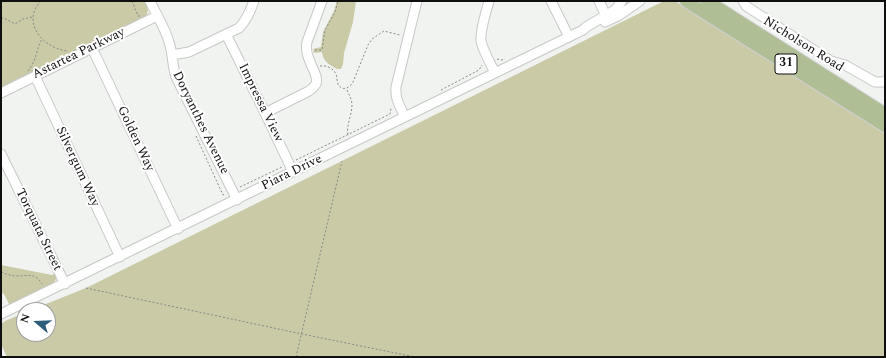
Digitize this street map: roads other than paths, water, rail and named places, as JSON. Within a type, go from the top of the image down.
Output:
[{"type":"main road","name":"Nicholson Road","points":[[686,1],[885,126]]},
{"type":"main road","name":"Nicholson Road","points":[[707,1],[885,114]]},
{"type":"street","name":"Doryanthes Avenue","points":[[150,1],[168,38],[176,77],[237,200]]},
{"type":"street","points":[[172,56],[189,52],[239,28],[248,17],[254,1]]},
{"type":"street","points":[[265,113],[309,91],[315,85],[317,79],[306,53],[306,45],[322,1]]},
{"type":"street","points":[[405,117],[396,95],[396,87],[417,1]]},
{"type":"street","points":[[489,1],[481,34],[482,46],[495,73]]},
{"type":"street","points":[[551,1],[569,37]]},
{"type":"street","points":[[600,1],[606,16]]},
{"type":"street","name":"Piara Drive","points":[[1,314],[178,229],[583,30],[615,10],[622,1]]},
{"type":"street","name":"Piara Drive","points":[[583,30],[588,30],[618,16],[640,1]]},
{"type":"street","points":[[743,1],[746,6],[831,61],[844,65],[875,82],[885,81]]},
{"type":"street","name":"Astartea Parkway","points":[[1,93],[31,74],[92,48],[157,16]]},
{"type":"street","name":"Impressa View","points":[[226,34],[293,172]]},
{"type":"street","name":"Golden Way","points":[[92,48],[178,229]]},
{"type":"street","name":"Silvergum Way","points":[[31,74],[120,257]]},
{"type":"street","name":"Torquata Street","points":[[1,154],[65,284]]}]
